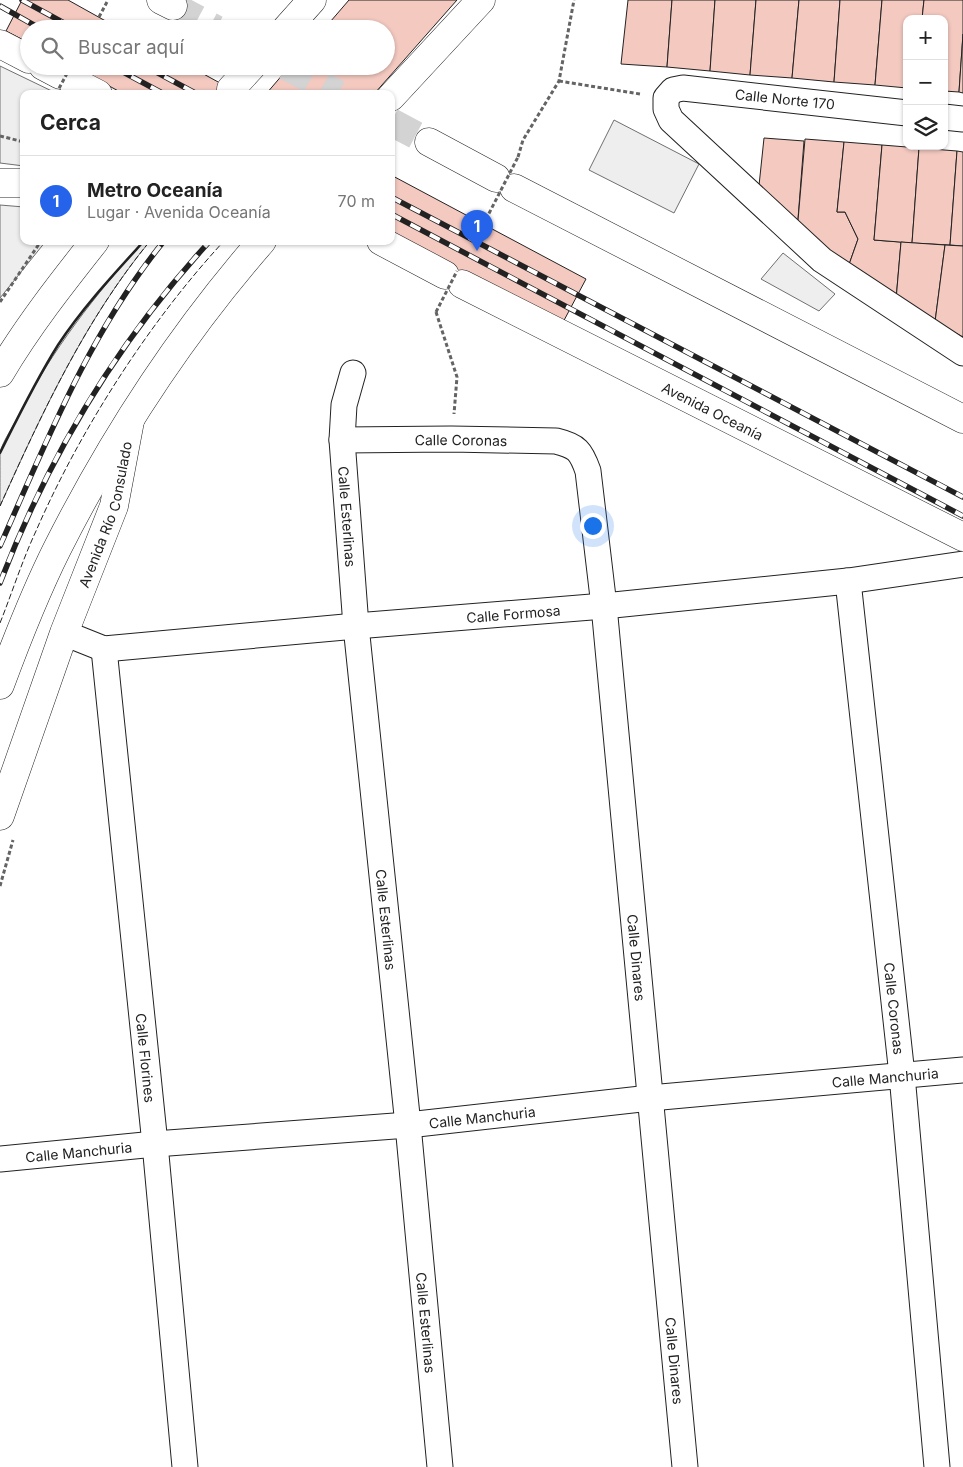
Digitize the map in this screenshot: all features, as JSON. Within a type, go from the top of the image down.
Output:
[{"type":"main road","points":[[294,20],[312,0]]},
{"type":"main road","points":[[395,93],[481,0]]},
{"type":"main road","points":[[0,44],[20,54]]},
{"type":"main road","points":[[231,89],[244,75]]},
{"type":"main road","points":[[60,76],[90,90]]},
{"type":"main road","points":[[429,142],[963,419]]},
{"type":"main road","points":[[0,183],[20,183]]},
{"type":"main road","points":[[0,373],[16,346],[92,245]]},
{"type":"main road","name":"Avenida Río Consulado","points":[[0,816],[64,633],[114,506],[131,415],[198,317],[259,245]]},
{"type":"main road","name":"Avenida Oceanía","points":[[389,245],[963,537]]},
{"type":"main road","points":[[0,685],[23,625],[56,550],[131,415]]},
{"type":"street","name":"Calle Norte 170","points":[[666,98],[673,90],[683,88],[903,113]]},
{"type":"street","points":[[666,98],[666,110],[671,120],[822,260],[963,353]]},
{"type":"street","points":[[948,117],[963,119]]},
{"type":"street","name":"Calle Esterlinas","points":[[353,373],[344,405],[342,440],[356,626],[408,1125],[440,1467]]},
{"type":"street","name":"Calle Coronas","points":[[342,440],[452,439],[556,441],[568,444],[578,450]]},
{"type":"street","name":"Calle Dinares","points":[[578,450],[584,459],[588,471],[604,606],[685,1467]]},
{"type":"street","name":"Calle Formosa","points":[[64,633],[104,649],[604,606],[848,581],[963,564]]},
{"type":"street","name":"Calle Coronas","points":[[848,581],[902,1075],[937,1467]]},
{"type":"street","name":"Calle Florines","points":[[104,649],[155,1144],[185,1467]]},
{"type":"street","name":"Calle Manchuria","points":[[0,1159],[155,1144],[408,1125],[650,1098],[963,1070]]},
{"type":"path","points":[[99,17],[108,0]]},
{"type":"path","points":[[482,225],[518,157],[523,140],[559,81],[574,0]]},
{"type":"path","points":[[559,81],[666,98]]},
{"type":"path","points":[[0,136],[20,141]]},
{"type":"path","points":[[0,302],[38,245]]},
{"type":"path","points":[[452,439],[457,377],[436,312],[455,277]]},
{"type":"shaded area","points":[[0,66],[50,90],[20,90],[20,166],[0,163]]},
{"type":"shaded area","points":[[614,120],[699,164],[674,213],[589,170]]},
{"type":"shaded area","points":[[0,205],[20,207],[20,245],[43,245],[0,298]]},
{"type":"shaded area","points":[[140,245],[147,245],[105,303],[66,368],[0,506],[0,452],[6,438],[60,345],[108,282]]},
{"type":"shaded area","points":[[783,253],[835,294],[819,311],[761,279]]},
{"type":"building","points":[[22,0],[68,0],[104,20],[20,20],[20,38],[6,31]]},
{"type":"building","points":[[349,0],[457,0],[395,70],[395,20],[332,20]]},
{"type":"building","points":[[628,0],[672,0],[667,67],[621,64]]},
{"type":"building","points":[[672,0],[715,0],[710,71],[667,67]]},
{"type":"building","points":[[715,0],[756,0],[750,75],[710,71]]},
{"type":"building","points":[[756,0],[799,0],[792,78],[750,75]]},
{"type":"building","points":[[799,0],[840,0],[834,82],[792,78]]},
{"type":"building","points":[[840,0],[882,0],[875,85],[834,82]]},
{"type":"building","points":[[882,0],[924,0],[922,15],[903,15],[903,88],[875,85]]},
{"type":"building","points":[[924,0],[963,0],[959,92],[948,91],[948,15],[922,15]]},
{"type":"building","points":[[963,34],[963,93],[959,92]]},
{"type":"building","points":[[89,75],[205,75],[233,90],[117,90]]},
{"type":"building","points":[[282,75],[391,75],[378,90],[269,90]]},
{"type":"building","points":[[764,138],[804,141],[797,232],[758,195]]},
{"type":"building","points":[[805,139],[844,142],[837,212],[845,212],[858,239],[846,273],[797,232]]},
{"type":"building","points":[[844,142],[882,145],[874,240],[901,242],[896,300],[846,273],[858,239],[845,212],[837,212]]},
{"type":"building","points":[[882,145],[903,147],[903,150],[919,150],[912,243],[874,240]]},
{"type":"building","points":[[919,150],[957,151],[950,245],[912,243]]},
{"type":"building","points":[[957,151],[963,152],[963,246],[950,245]]},
{"type":"building","points":[[395,177],[586,279],[561,326],[395,238]]},
{"type":"building","points":[[901,242],[945,245],[935,322],[896,300]]},
{"type":"building","points":[[945,245],[963,246],[963,337],[935,322]]},
{"type":"tunnel","points":[[173,6],[199,20]]},
{"type":"tunnel","points":[[303,75],[331,90]]},
{"type":"tunnel","points":[[395,124],[429,142]]},
{"type":"railway","points":[[22,0],[59,20]]},
{"type":"railway","points":[[0,6],[25,20]]},
{"type":"railway","points":[[129,75],[157,90]]},
{"type":"railway","points":[[162,75],[190,90]]},
{"type":"railway","points":[[395,199],[963,497]]},
{"type":"railway","points":[[395,216],[963,516]]},
{"type":"railway","points":[[0,546],[53,427],[92,350],[114,312],[161,245]]},
{"type":"railway","points":[[0,583],[40,490],[88,402],[145,319],[176,279],[206,245]]},
{"type":"fence","points":[[0,506],[66,368],[105,303],[147,245]]},
{"type":"fence","points":[[0,623],[36,531],[73,454],[95,416],[118,378],[169,306],[220,245]]},
{"type":"wall","points":[[0,453],[58,345],[88,304],[140,245]]},
{"type":"place","name":"Metro Oceanía","points":[[477,251]]}]
